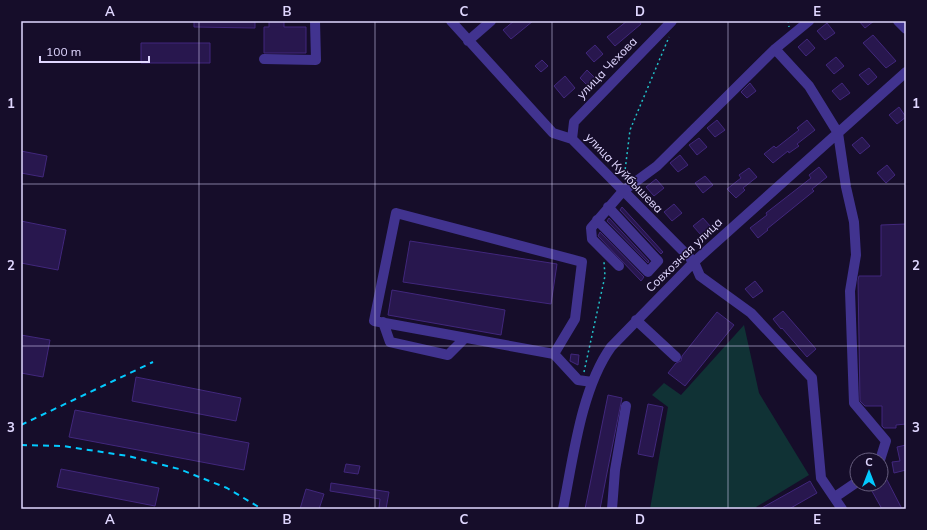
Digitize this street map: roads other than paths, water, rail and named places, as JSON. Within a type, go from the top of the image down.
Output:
[{"type":"street","points":[[264,59],[316,60],[315,21]]},
{"type":"street","name":"улица Куйбышева","points":[[451,21],[553,134],[572,138],[694,262],[700,276],[751,312],[812,378],[821,478],[842,509]]},
{"type":"street","points":[[468,41],[491,21]]},
{"type":"street","name":"улица Чехова","points":[[572,138],[574,122],[672,21]]},
{"type":"street","points":[[619,266],[603,248],[592,239],[591,228],[597,220],[623,191],[656,166],[775,49],[809,21]]},
{"type":"street","points":[[898,21],[906,29]]},
{"type":"street","points":[[775,49],[809,86],[838,133],[846,187],[854,222],[856,255],[850,291],[854,403],[886,441],[883,452]]},
{"type":"street","name":"Совхозная улица","points":[[563,509],[582,417],[592,382],[602,359],[636,320],[694,262],[906,72]]},
{"type":"street","points":[[597,220],[648,272],[658,261],[608,207]]},
{"type":"street","points":[[554,354],[575,319],[582,262],[396,213],[374,320],[554,354],[578,380],[582,379],[592,382]]},
{"type":"street","points":[[636,320],[676,357]]},
{"type":"street","points":[[383,322],[390,342],[448,355],[465,338]]},
{"type":"street","points":[[612,509],[615,470],[626,406]]},
{"type":"street","points":[[835,497],[849,487]]},
{"type":"railway","points":[[21,425],[153,362]]},
{"type":"railway","points":[[21,445],[63,446],[128,456],[179,469],[227,488],[262,509]]}]
